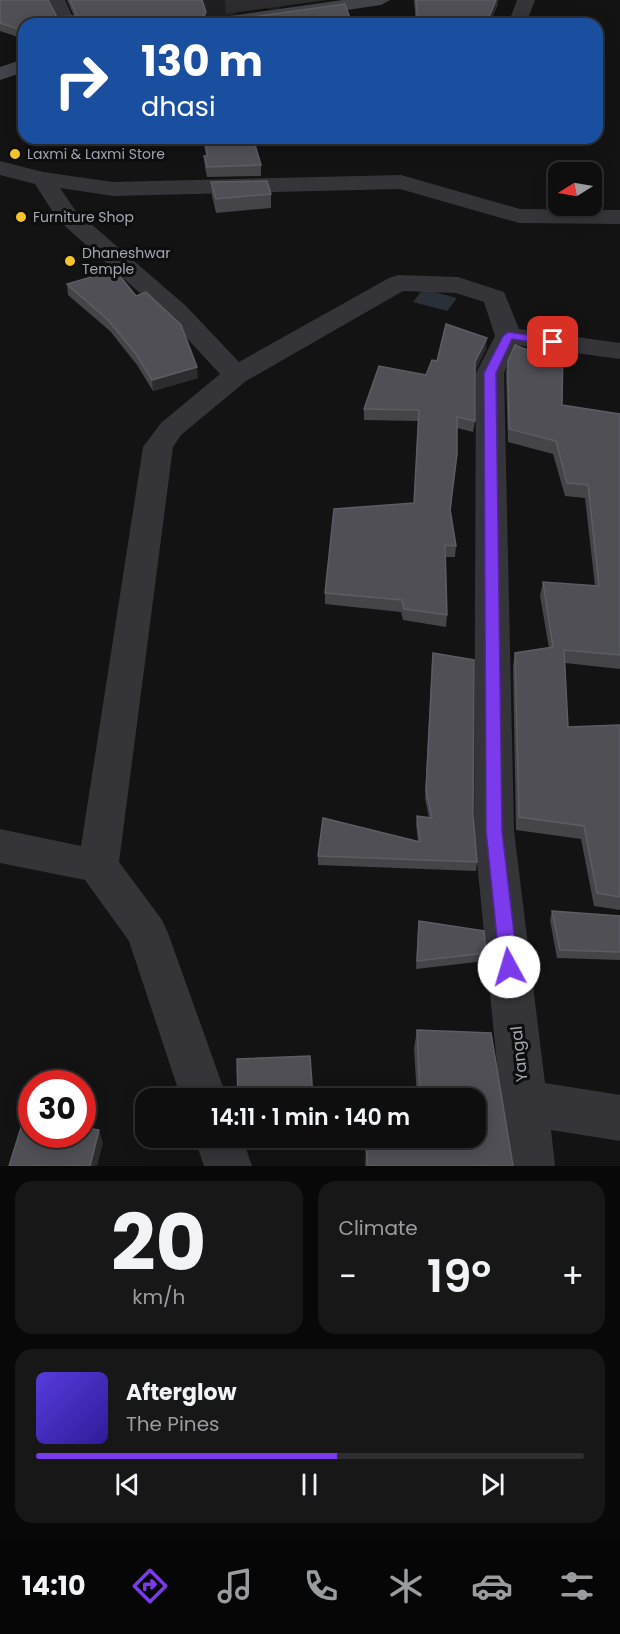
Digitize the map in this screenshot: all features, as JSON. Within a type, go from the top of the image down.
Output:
[{"type":"street","points":[[56,0],[64,18]]},
{"type":"street","points":[[256,18],[381,0]]},
{"type":"street","points":[[519,18],[526,0]]},
{"type":"street","points":[[0,74],[18,67]]},
{"type":"street","points":[[0,168],[43,179],[113,189],[364,181],[401,182],[519,216],[620,217]]},
{"type":"street","points":[[43,179],[66,215],[177,312],[236,375]]},
{"type":"street","points":[[98,866],[158,447],[171,429],[236,375],[398,283],[458,285],[495,297],[508,336],[620,351]]},
{"type":"street","name":"Yangal","points":[[508,336],[490,373],[494,831],[531,1166]]},
{"type":"street","points":[[0,846],[98,866],[147,933],[201,1088]]},
{"type":"street","points":[[524,1103],[620,1118]]},
{"type":"street","points":[[222,1148],[228,1166]]},
{"type":"shaded area","points":[[123,0],[291,0],[277,10],[228,2],[237,15],[218,18],[165,18]]},
{"type":"shaded area","points":[[423,289],[457,298],[447,311],[413,302]]},
{"type":"building","points":[[0,0],[48,0],[57,17],[77,16],[70,0],[202,0],[206,12],[203,15],[205,18],[18,18],[18,29],[0,23]]},
{"type":"building","points":[[416,0],[496,0],[488,18],[418,18]]},
{"type":"building","points":[[345,4],[350,18],[209,18],[253,17]]},
{"type":"building","points":[[205,144],[255,144],[261,165],[207,167],[204,156],[208,156]]},
{"type":"building","points":[[267,181],[271,194],[216,199],[211,182]]},
{"type":"building","points":[[115,270],[136,296],[146,292],[181,325],[197,367],[152,380],[136,354],[108,320],[67,284]]},
{"type":"building","points":[[446,324],[487,338],[475,362],[475,421],[457,417],[457,454],[450,510],[456,546],[445,545],[447,615],[404,609],[402,600],[325,593],[334,509],[414,503],[419,410],[364,409],[379,366],[426,375],[432,360],[437,361]]},
{"type":"building","points":[[528,339],[563,341],[562,405],[620,414],[620,655],[564,650],[568,727],[620,725],[620,897],[597,893],[584,826],[519,817],[515,653],[553,647],[543,582],[599,586],[588,485],[567,483],[556,441],[509,429],[508,361],[515,345],[528,350]]},
{"type":"building","points":[[433,653],[474,660],[473,815],[477,862],[318,856],[323,818],[420,842],[417,816],[432,818],[426,790]]},
{"type":"building","points":[[552,911],[620,916],[620,952],[560,950]]},
{"type":"building","points":[[419,921],[484,931],[486,953],[417,961]]},
{"type":"building","points":[[417,1030],[491,1033],[513,1166],[368,1166],[366,1148],[486,1148],[486,1088],[420,1088]]},
{"type":"building","points":[[310,1056],[312,1088],[238,1088],[237,1059]]},
{"type":"building","points":[[18,1137],[18,1148],[94,1148],[90,1166],[9,1166]]},
{"type":"place","name":"Laxmi & Laxmi Store","points":[[15,154]]},
{"type":"place","name":"Furniture Shop","points":[[21,217]]},
{"type":"place","name":"Dhaneshwar Temple","points":[[70,261]]},
{"type":"route","points":[[509,967],[494,831],[490,373],[508,336],[553,342]]}]
